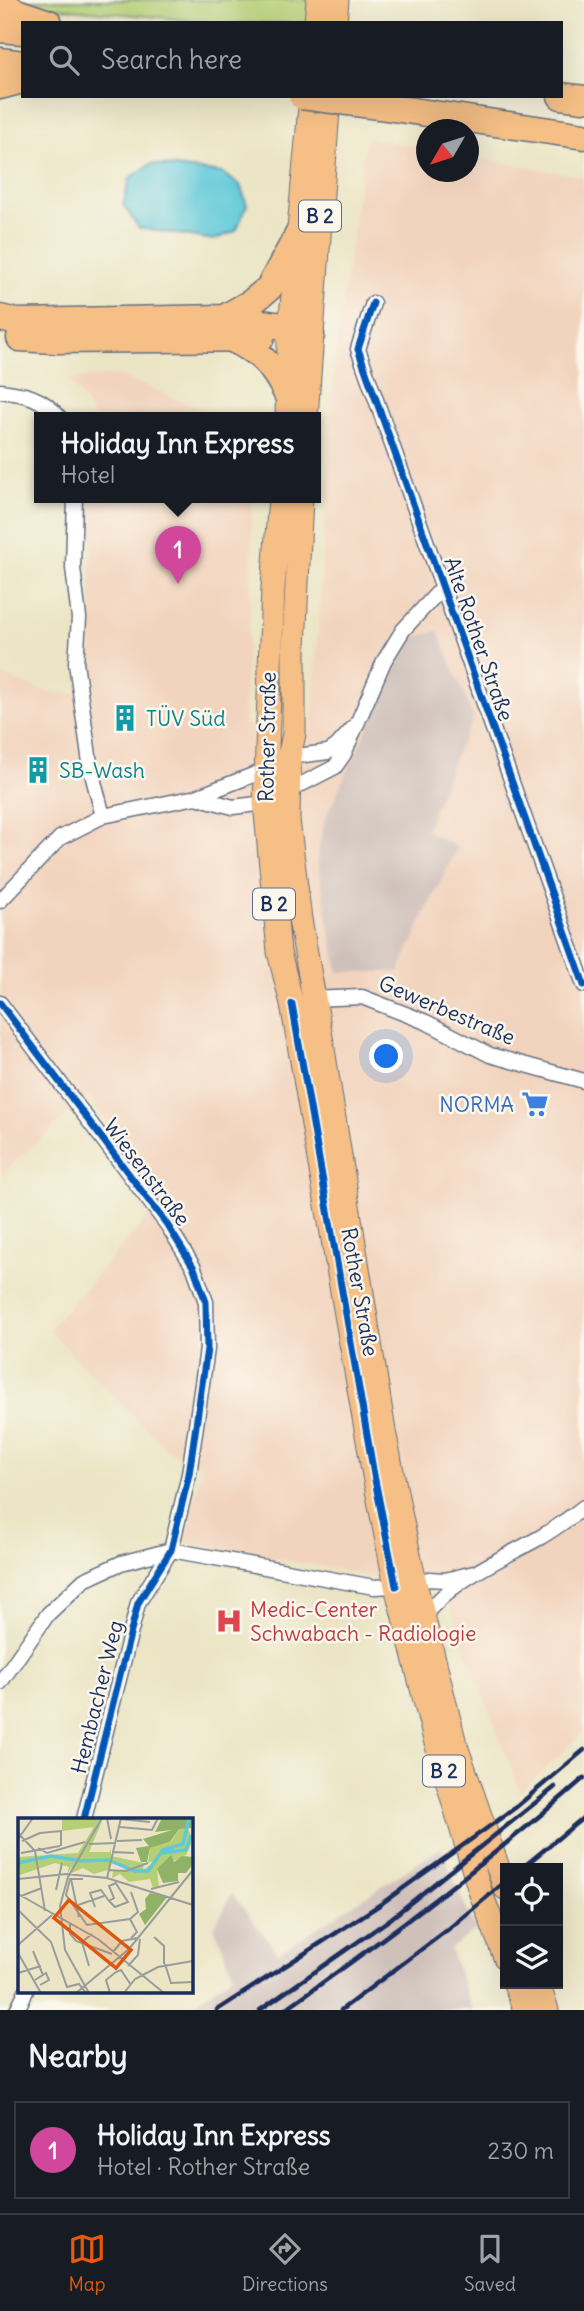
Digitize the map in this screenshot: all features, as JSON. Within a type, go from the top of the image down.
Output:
[{"type":"highway","points":[[0,4],[43,21]]},
{"type":"highway","points":[[0,29],[21,31]]},
{"type":"highway","points":[[0,61],[21,64]]},
{"type":"highway","points":[[0,86],[21,81]]},
{"type":"highway","points":[[563,96],[584,99]]},
{"type":"highway","points":[[317,98],[584,136]]},
{"type":"highway","points":[[0,336],[54,340],[226,327],[269,288],[299,233]]},
{"type":"highway","points":[[0,318],[17,323],[226,327],[297,334]]},
{"type":"highway","points":[[226,327],[263,358],[277,374],[288,407]]},
{"type":"main road","points":[[316,21],[318,0]]},
{"type":"main road","points":[[335,21],[337,0]]},
{"type":"main road","name":"B 2","points":[[305,412],[297,334],[299,233],[311,98]]},
{"type":"main road","name":"B 2","points":[[288,407],[329,98]]},
{"type":"main road","name":"Rother Straße","points":[[280,503],[273,587],[265,803],[279,952],[292,1004],[373,1475],[405,1585],[423,1617],[454,1740],[500,1873]]},
{"type":"main road","name":"Rother Straße","points":[[301,503],[294,647],[294,734],[289,757],[288,820],[300,919],[384,1431],[405,1585],[434,1736],[480,1891],[500,1944]]},
{"type":"main road","points":[[517,1989],[525,2010]]},
{"type":"main road","points":[[540,1989],[547,2010]]},
{"type":"street","name":"Alte Rother Straße","points":[[373,303],[358,349],[584,985]]},
{"type":"street","points":[[0,391],[21,393],[48,404],[55,412]]},
{"type":"street","points":[[75,503],[73,568],[79,618],[76,663],[91,770],[103,816]]},
{"type":"street","name":"Alte Rother Straße","points":[[265,803],[335,767],[344,754],[384,661],[397,639],[442,588]]},
{"type":"street","name":"Alte Rother Straße","points":[[0,901],[60,838],[103,816],[196,797],[266,770],[289,757],[328,752],[354,727]]},
{"type":"street","points":[[196,797],[233,807],[265,803]]},
{"type":"street","name":"Gewerbestraße","points":[[292,1004],[314,998],[362,997],[425,1022],[490,1055],[584,1081]]},
{"type":"street","name":"Wiesenstraße","points":[[0,1003],[168,1226],[194,1268],[206,1303],[207,1349],[189,1474],[171,1550]]},
{"type":"street","points":[[423,1617],[435,1602],[474,1573],[541,1537],[584,1507]]},
{"type":"street","points":[[0,1684],[48,1614],[84,1580],[121,1563],[171,1550],[374,1587],[405,1585],[429,1579],[445,1580],[474,1573]]},
{"type":"street","name":"Hembacher Weg","points":[[84,1818],[138,1603],[171,1550]]},
{"type":"street","points":[[18,2010],[25,1993]]},
{"type":"shaded area","points":[[366,138],[416,147],[416,182],[479,182],[479,158],[584,177],[584,1732],[520,1792],[438,1575],[366,1575],[186,1542],[201,1466],[169,1451],[48,1330],[163,1200],[88,1096],[2,1174],[0,1170],[0,675],[46,692],[91,694],[91,503],[252,503],[244,724],[312,728],[335,355]],"holes":[[[474,718],[454,758],[426,830],[458,848],[431,900],[317,858]]]},
{"type":"shaded area","points":[[119,375],[208,412],[91,412],[69,379]]},
{"type":"shaded area","points":[[438,631],[474,718],[454,758],[426,830],[458,848],[399,972],[338,972],[317,858],[325,819],[409,639]]},
{"type":"shaded area","points":[[441,1848],[475,1930],[450,1949],[472,2010],[185,2010],[234,1975],[214,1927],[232,1893],[278,1953]]},
{"type":"green space","points":[[11,0],[311,0],[309,21],[198,21],[47,7]]},
{"type":"water","points":[[151,164],[222,173],[240,185],[247,205],[236,231],[214,240],[139,228],[123,205],[130,178]]},
{"type":"railway","points":[[217,2010],[381,1904],[515,1808],[584,1750]]},
{"type":"railway","points":[[284,2010],[437,1898],[584,1778]]},
{"type":"railway","points":[[260,2010],[389,1920],[555,1787]]},
{"type":"railway","points":[[528,1863],[584,1817]]},
{"type":"railway","points":[[341,2010],[446,1931],[500,1886]]},
{"type":"cycle path","points":[[373,303],[358,349],[584,985]]},
{"type":"cycle path","points":[[0,1003],[168,1226],[194,1268],[206,1302],[207,1349],[189,1474],[171,1550],[138,1603],[84,1818]]},
{"type":"cycle path","points":[[292,1004],[374,1475],[396,1586]]},
{"type":"place","name":"Holiday Inn Express","points":[[178,584]]},
{"type":"place","name":"TÜV Süd","points":[[125,718]]},
{"type":"place","name":"SB-Wash","points":[[38,770]]},
{"type":"place","name":"NORMA","points":[[535,1104]]},
{"type":"place","name":"Medic-Center Schwabach - Radiologie","points":[[229,1621]]}]
